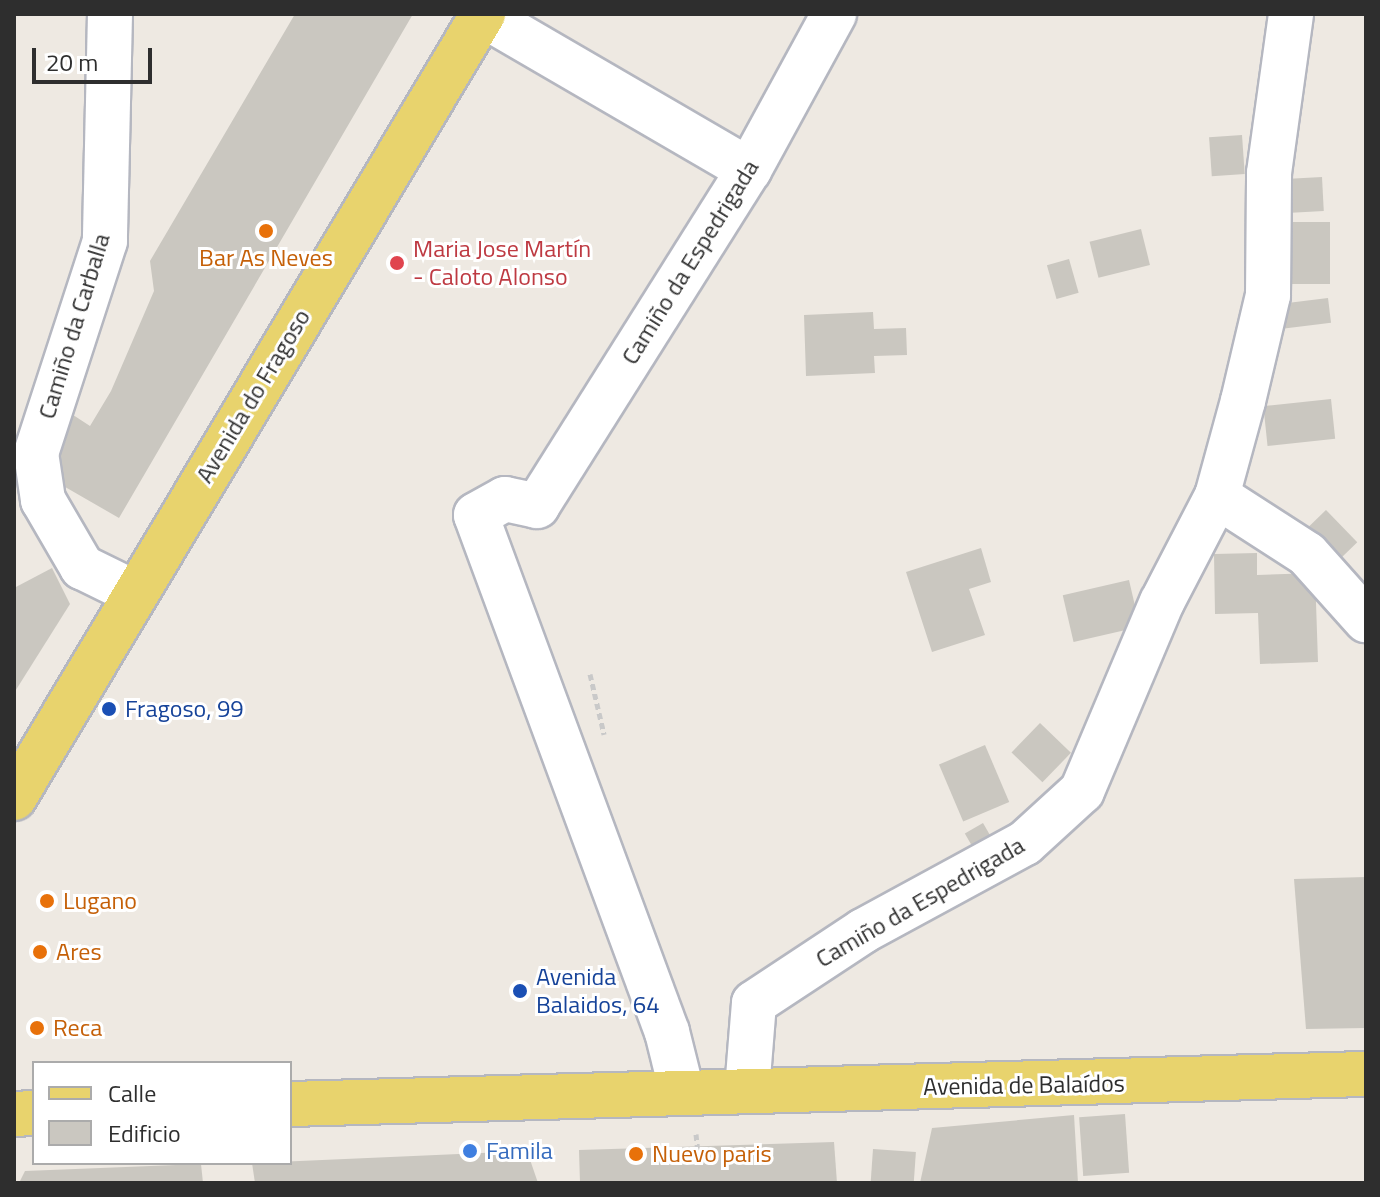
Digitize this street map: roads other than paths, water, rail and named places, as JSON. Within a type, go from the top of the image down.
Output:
[{"type":"main road","name":"Avenida do Fragoso","points":[[18,787],[482,14]]},
{"type":"main road","name":"Avenida de Balaídos","points":[[292,1104],[1366,1074]]},
{"type":"street","name":"Camiño da Carballa","points":[[110,14],[105,241],[36,453],[43,500],[82,567],[135,593]]},
{"type":"street","points":[[482,14],[749,170]]},
{"type":"street","name":"Camiño da Espedrigada","points":[[682,1092],[667,1032],[524,634],[476,515],[505,499],[537,506],[749,170],[834,14]]},
{"type":"street","name":"Camiño da Espedrigada","points":[[747,1090],[754,1003],[863,931],[1025,843],[1082,791],[1162,602],[1217,496],[1268,295],[1269,173],[1291,14]]},
{"type":"street","points":[[1217,496],[1307,554],[1366,620]]},
{"type":"place","name":"Bar As Neves","points":[[266,231]]},
{"type":"place","name":"Maria Jose Martín - Caloto Alonso","points":[[397,263]]},
{"type":"place","name":"Fragoso, 99","points":[[109,709]]},
{"type":"place","name":"Lugano","points":[[47,901]]},
{"type":"place","name":"Ares","points":[[40,952]]},
{"type":"place","name":"Avenida Balaidos, 64","points":[[520,991]]},
{"type":"place","name":"Reca","points":[[37,1028]]},
{"type":"place","name":"Famila","points":[[470,1151]]},
{"type":"place","name":"Nuevo paris","points":[[636,1154]]}]
